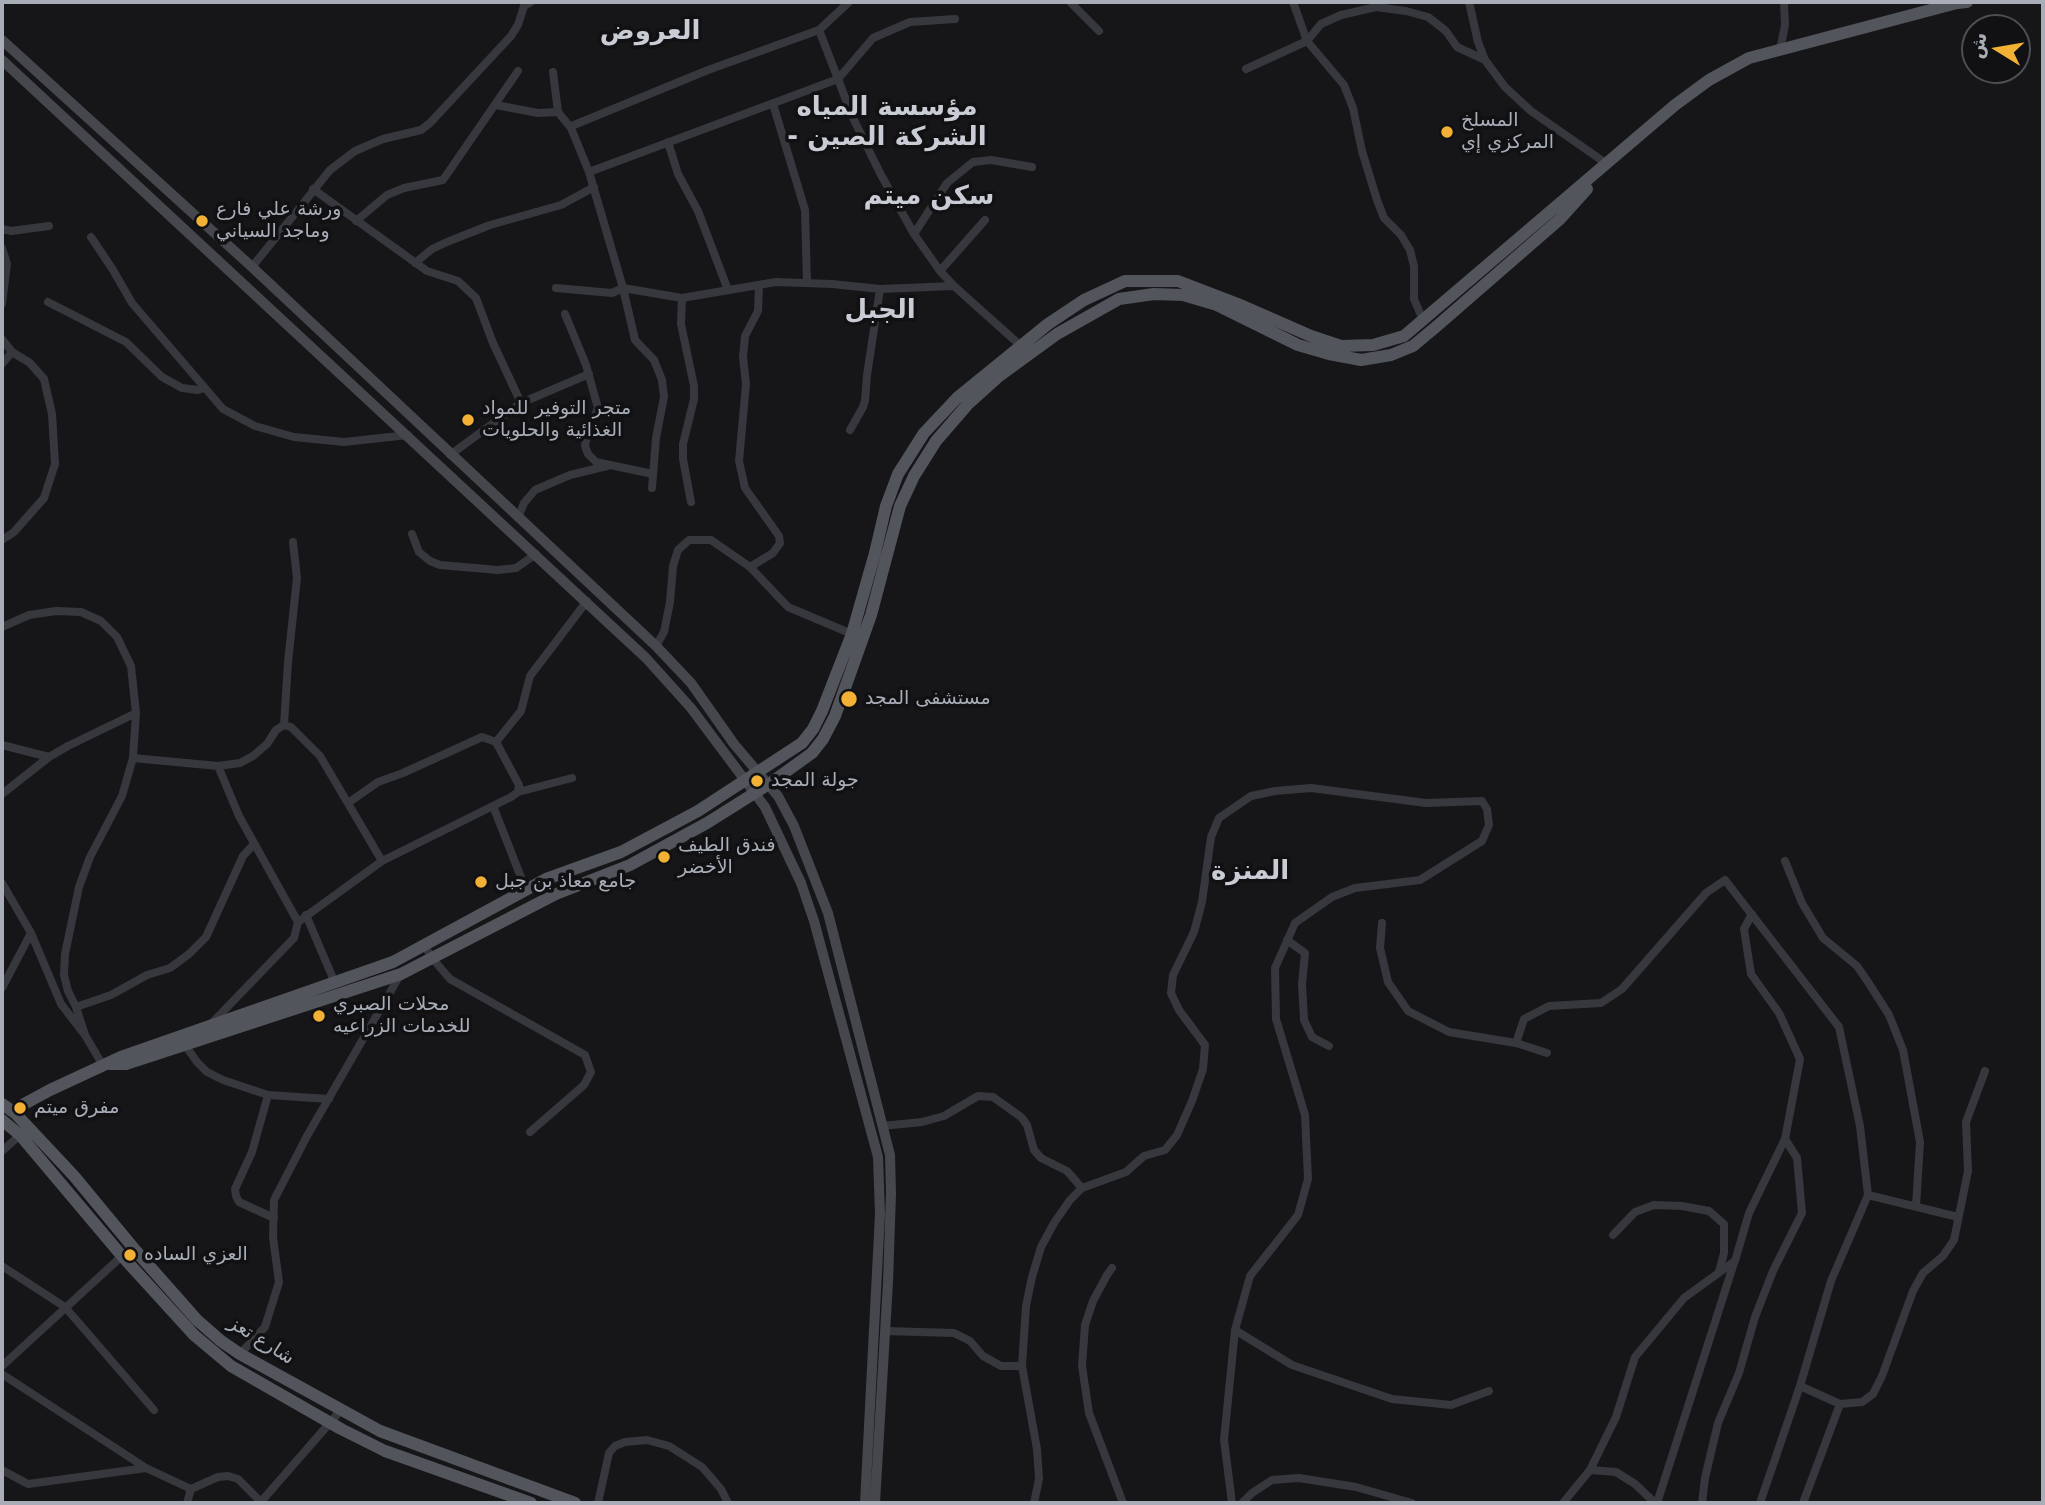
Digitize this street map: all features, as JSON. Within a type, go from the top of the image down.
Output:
[{"type":"main road","points":[[102,1065],[126,1064],[401,974],[556,894],[629,865],[707,823],[812,753],[835,716],[872,615],[900,506],[914,476],[936,441],[968,404],[998,377],[1057,334],[1119,299],[1154,294],[1182,295],[1217,305],[1298,345],[1329,354],[1361,360],[1391,355],[1413,346],[1607,164],[1675,105],[1709,80],[1749,58],[1967,2]]},
{"type":"main road","points":[[2,40],[252,267],[656,646],[691,683],[722,729],[778,796],[794,826],[828,913],[890,1155],[891,1193],[875,1503]]},
{"type":"main road","points":[[2,60],[587,601],[660,672],[691,708],[765,807],[801,883],[814,921],[878,1157],[880,1214],[865,1503]]},
{"type":"main road","points":[[162,207],[172,194]]},
{"type":"main road","points":[[15,1113],[41,1094],[102,1065],[393,962],[546,879],[621,852],[698,811],[802,743],[822,711],[852,634],[886,506],[898,474],[925,433],[957,397],[1084,300],[1125,281],[1178,281],[1341,346],[1373,345],[1404,336],[1487,274]]},
{"type":"main road","points":[[397,425],[407,414]]},
{"type":"main road","points":[[660,672],[671,661]]},
{"type":"main road","points":[[842,1023],[855,1019]]},
{"type":"main road","name":"شارع تعز","points":[[2,1104],[15,1113],[75,1176],[197,1320],[240,1354],[380,1430],[575,1503]]},
{"type":"main road","name":"شارع تعز","points":[[2,1120],[20,1135],[121,1256],[213,1353],[231,1366],[385,1451],[531,1503]]},
{"type":"street","points":[[252,267],[330,170],[355,151],[383,139],[421,130],[430,123],[511,36],[524,6],[531,2]]},
{"type":"street","points":[[572,128],[708,70],[819,30],[849,2]]},
{"type":"street","points":[[1070,2],[1099,31]]},
{"type":"street","points":[[1293,2],[1307,41],[1344,85],[1384,218],[1401,235],[1410,250],[1414,266],[1415,299],[1423,320]]},
{"type":"street","points":[[1469,2],[1485,60],[1505,86],[1531,111],[1607,164]]},
{"type":"street","points":[[1780,50],[1785,25],[1784,2]]},
{"type":"street","points":[[1246,69],[1307,41],[1321,24],[1341,15],[1376,7],[1427,17],[1446,31],[1457,47],[1485,60]]},
{"type":"street","points":[[589,172],[838,79],[873,38],[910,22],[955,19]]},
{"type":"street","points":[[819,30],[863,139],[914,234],[954,286],[1021,346]]},
{"type":"street","points":[[356,221],[387,195],[404,188],[443,180],[518,71]]},
{"type":"street","points":[[554,72],[558,112],[572,128],[589,172],[623,288],[635,340],[654,360],[662,380],[664,397],[656,438],[652,488]]},
{"type":"street","points":[[773,104],[805,210],[807,284]]},
{"type":"street","points":[[496,105],[538,113],[558,112]]},
{"type":"street","points":[[668,142],[678,174],[698,211],[728,290]]},
{"type":"street","points":[[914,234],[947,183],[973,162],[991,160],[1032,167]]},
{"type":"street","points":[[415,263],[432,249],[447,242],[490,225],[561,205],[594,187]]},
{"type":"street","points":[[313,189],[415,263],[427,271],[457,281],[476,298],[493,343],[521,402]]},
{"type":"street","points":[[940,271],[985,220]]},
{"type":"street","points":[[2,229],[11,231],[49,226]]},
{"type":"street","points":[[91,237],[114,270],[132,303],[223,409],[255,426],[294,437],[344,442],[408,435]]},
{"type":"street","points":[[2,248],[7,264],[2,304]]},
{"type":"street","points":[[556,288],[611,293],[623,288],[682,298],[776,282],[880,289],[954,286]]},
{"type":"street","points":[[750,567],[773,554],[780,543],[779,536],[745,488],[739,461],[746,384],[743,357],[745,336],[758,311],[759,285]]},
{"type":"street","points":[[849,430],[865,401],[880,289]]},
{"type":"street","points":[[682,298],[681,324],[694,386],[694,399],[682,459],[691,502]]},
{"type":"street","points":[[48,302],[126,342],[162,377],[182,388],[204,388]]},
{"type":"street","points":[[565,314],[589,374],[598,408],[587,435],[585,446],[588,454],[596,462],[653,474]]},
{"type":"street","points":[[2,339],[12,352],[30,363],[44,379],[52,414],[55,464],[44,498],[14,532],[2,540]]},
{"type":"street","points":[[2,364],[12,352]]},
{"type":"street","points":[[450,454],[521,402],[589,374]]},
{"type":"street","points":[[518,518],[524,503],[535,489],[570,475],[611,465]]},
{"type":"street","points":[[412,534],[419,552],[440,565],[498,570],[516,568],[536,554]]},
{"type":"street","points":[[656,646],[664,632],[673,566],[678,550],[689,540],[711,540],[750,567],[788,607],[852,634]]},
{"type":"street","points":[[284,725],[297,578],[293,542]]},
{"type":"street","points":[[496,742],[522,711],[530,676],[587,601]]},
{"type":"street","points":[[2,627],[29,615],[56,611],[80,612],[101,621],[117,638],[131,666],[136,713],[133,758],[122,796],[90,857],[79,887],[65,954],[64,975],[85,1035]]},
{"type":"street","points":[[2,794],[49,757],[136,713]]},
{"type":"street","points":[[133,758],[218,766],[240,763],[253,757],[267,744],[276,730],[284,725],[291,727],[320,756],[382,861]]},
{"type":"street","points":[[348,803],[378,782],[482,737],[496,742],[519,785],[518,792]]},
{"type":"street","points":[[2,745],[49,757]]},
{"type":"street","points":[[218,766],[239,816],[298,922]]},
{"type":"street","points":[[208,1027],[294,938],[298,922],[382,861],[518,792],[572,778]]},
{"type":"street","points":[[1034,1503],[1039,1479],[1037,1449],[1023,1366],[1026,1306],[1032,1277],[1041,1247],[1070,1200],[1082,1188],[1126,1172],[1144,1156],[1165,1150],[1177,1135],[1192,1101],[1203,1069],[1205,1045],[1179,1010],[1171,993],[1173,975],[1194,932],[1202,902],[1211,837],[1219,818],[1251,796],[1311,788],[1426,803],[1482,801],[1487,809],[1489,825],[1482,841],[1420,880],[1355,888],[1332,897],[1295,923],[1275,968],[1276,1019],[1305,1115],[1308,1179],[1298,1214],[1250,1276],[1235,1330],[1224,1440],[1232,1503]]},
{"type":"street","points":[[493,806],[526,890]]},
{"type":"street","points":[[76,1007],[111,995],[147,975],[170,968],[189,954],[206,937],[243,856],[254,845]]},
{"type":"street","points":[[1785,861],[1802,903],[1823,938],[1857,967],[1868,982],[1889,1016],[1903,1050],[1920,1142],[1916,1206]]},
{"type":"street","points":[[1516,1043],[1524,1019],[1549,1006],[1601,1003],[1622,989],[1706,893],[1725,880],[1839,1027],[1860,1126],[1868,1195],[1831,1281],[1800,1386],[1760,1503]]},
{"type":"street","points":[[2,883],[31,933],[61,1004],[85,1035],[102,1065]]},
{"type":"street","points":[[1590,1470],[1616,1472],[1635,1484],[1656,1503],[1749,1213],[1785,1139],[1800,1059],[1779,1013],[1751,974],[1744,929],[1752,914]]},
{"type":"street","points":[[306,915],[335,983]]},
{"type":"street","points":[[1382,923],[1380,948],[1388,982],[1408,1011],[1449,1032],[1516,1043],[1546,1053]]},
{"type":"street","points":[[2,988],[31,933]]},
{"type":"street","points":[[1287,940],[1305,953],[1302,985],[1304,1020],[1312,1037],[1329,1046]]},
{"type":"street","points":[[424,945],[450,979],[585,1055],[591,1072],[584,1085],[530,1132]]},
{"type":"street","points":[[240,1354],[265,1327],[279,1282],[273,1237],[274,1200],[307,1136],[401,974]]},
{"type":"street","points":[[185,1045],[207,1072],[223,1080],[268,1095],[329,1099]]},
{"type":"street","points":[[1800,1386],[1840,1404],[1862,1402],[1873,1394],[1913,1291],[1923,1273],[1943,1256],[1954,1240],[1968,1171],[1966,1122],[1985,1071]]},
{"type":"street","points":[[268,1095],[252,1152],[236,1189],[236,1196],[239,1202],[274,1218]]},
{"type":"street","points":[[882,1126],[922,1122],[944,1116],[978,1096],[993,1097],[1021,1117],[1027,1125],[1034,1150],[1041,1158],[1067,1171],[1082,1188]]},
{"type":"street","points":[[2,1152],[20,1135]]},
{"type":"street","points":[[1702,1503],[1718,1423],[1739,1373],[1755,1317],[1773,1271],[1802,1213],[1797,1158],[1785,1139]]},
{"type":"street","points":[[1868,1195],[1958,1217]]},
{"type":"street","points":[[1613,1235],[1635,1212],[1654,1205],[1709,1211],[1724,1224],[1724,1253],[1719,1273]]},
{"type":"street","points":[[2,1366],[121,1256]]},
{"type":"street","points":[[1563,1503],[1590,1470],[1616,1417],[1635,1357],[1684,1298],[1735,1261]]},
{"type":"street","points":[[2,1266],[65,1307],[154,1410]]},
{"type":"street","points":[[1112,1268],[1093,1301],[1085,1325],[1082,1366],[1089,1413],[1123,1503]]},
{"type":"street","points":[[1235,1330],[1293,1365],[1392,1399],[1451,1405],[1489,1391]]},
{"type":"street","points":[[885,1332],[954,1333],[970,1341],[983,1356],[1000,1366],[1023,1366]]},
{"type":"street","points":[[2,1374],[146,1468],[191,1489],[218,1477],[228,1476],[238,1479],[260,1502],[341,1410]]},
{"type":"street","points":[[1803,1503],[1840,1404]]},
{"type":"street","points":[[598,1503],[609,1453],[615,1446],[625,1442],[647,1440],[669,1446],[702,1467],[729,1503]]},
{"type":"street","points":[[2,1470],[27,1484],[146,1468]]},
{"type":"street","points":[[1242,1503],[1272,1480],[1299,1478],[1356,1487],[1412,1503]]},
{"type":"street","points":[[187,1503],[191,1489]]},
{"type":"place","name":"المسلخ المركزي إي","points":[[1447,132]]},
{"type":"place","name":"ورشة علي فارع وماجد السياني","points":[[202,221]]},
{"type":"place","name":"متجر التوفير للمواد الغذائية والحلويات","points":[[468,420]]},
{"type":"place","name":"مستشفى المجد","points":[[849,699]]},
{"type":"place","name":"جولة المجد","points":[[757,781]]},
{"type":"place","name":"فندق الطيف الأخضر","points":[[664,857]]},
{"type":"place","name":"جامع معاذ بن جبل","points":[[481,882]]},
{"type":"place","name":"محلات الصبري للخدمات الزراعيه","points":[[319,1016]]},
{"type":"place","name":"مفرق ميتم","points":[[20,1108]]},
{"type":"place","name":"العزي الساده","points":[[130,1255]]},
{"type":"district","name":"العروض","points":[[650,32]]},
{"type":"district","name":"مؤسسة المياه - الشركة الصين","points":[[887,123]]},
{"type":"district","name":"سكن ميتم","points":[[929,197]]},
{"type":"district","name":"الجبل","points":[[880,311]]},
{"type":"district","name":"المنزة","points":[[1250,872]]}]
